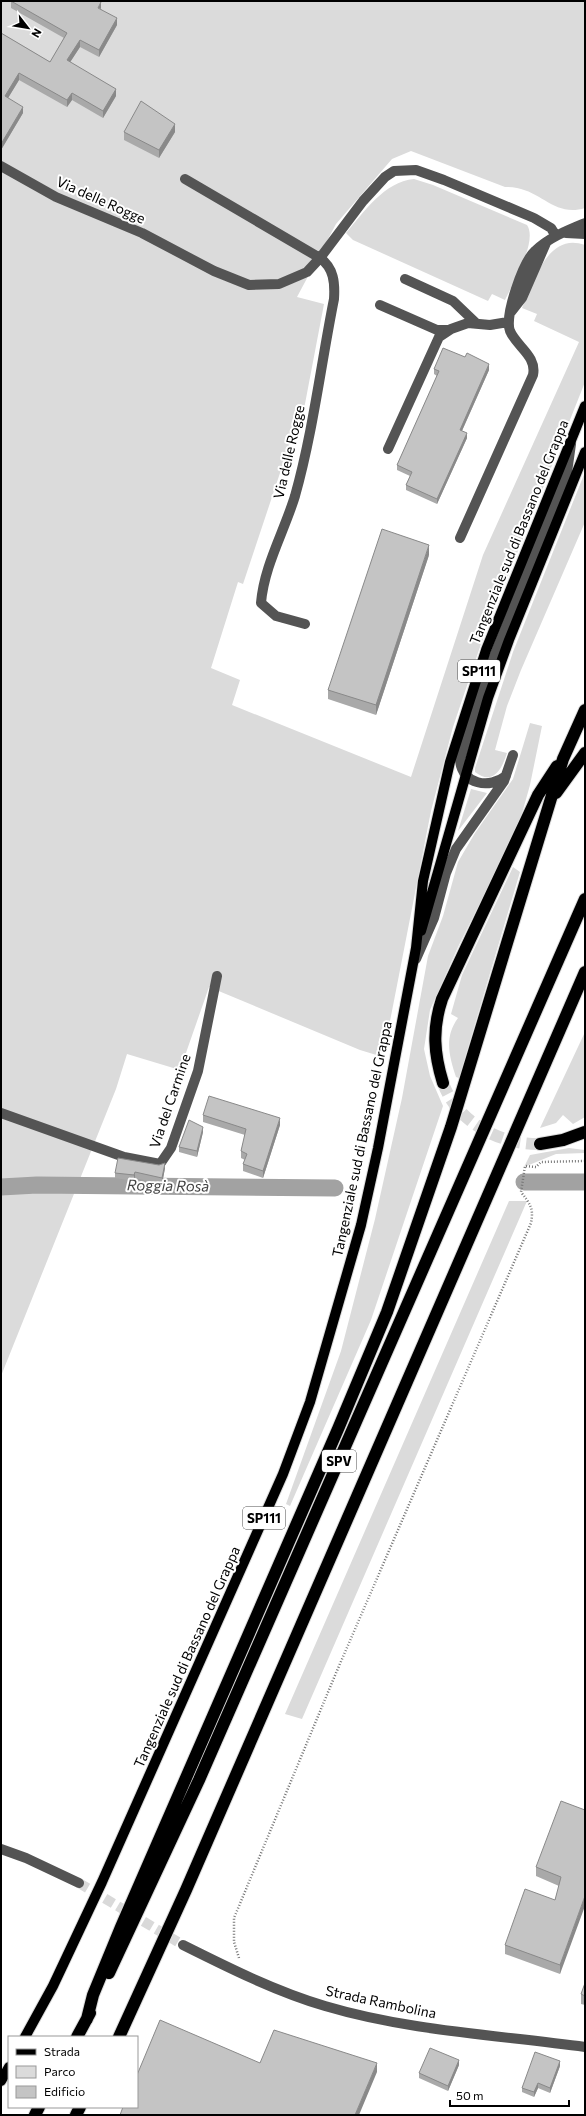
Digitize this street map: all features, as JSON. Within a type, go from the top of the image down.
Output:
[{"type":"highway","points":[[87,2019],[93,1995],[124,1920],[338,1429],[387,1312],[444,1149],[563,759],[585,710]]},
{"type":"highway","points":[[550,800],[585,753]]},
{"type":"highway","points":[[443,1083],[436,1057],[434,1035],[442,999],[538,795],[563,759]]},
{"type":"highway","name":"SPV","points":[[78,2036],[129,1934],[196,1787],[585,899]]},
{"type":"highway","name":"SPV","points":[[119,2036],[186,1890],[585,972]]},
{"type":"highway","points":[[540,1144],[563,1140],[585,1132]]},
{"type":"main road","name":"Tangenziale sud di Bassano del Grappa","points":[[26,2036],[53,1986],[102,1882],[283,1474],[310,1402],[361,1225],[378,1148],[416,948],[428,860],[444,786],[464,716],[489,644],[585,406]]},
{"type":"main road","name":"Tangenziale sud di Bassano del Grappa","points":[[416,948],[482,717],[507,646],[585,452]]},
{"type":"main road","points":[[1,2081],[8,2069]]},
{"type":"street","name":"Via delle Rogge","points":[[1,166],[56,197],[142,233],[214,271],[249,285],[279,284],[307,272],[320,258],[376,186],[390,173],[403,170],[416,170],[444,180],[530,216],[560,235]]},
{"type":"street","points":[[185,179],[320,258]]},
{"type":"street","points":[[460,538],[534,371],[533,362],[512,335],[508,322],[517,288],[534,251],[547,242],[585,223]]},
{"type":"street","points":[[560,235],[585,234]]},
{"type":"street","name":"Via delle Rogge","points":[[306,624],[276,616],[261,603],[263,584],[298,483],[334,299],[333,274],[329,266],[320,258]]},
{"type":"street","points":[[405,279],[453,301],[476,323]]},
{"type":"street","points":[[380,305],[437,330],[448,330]]},
{"type":"street","points":[[388,449],[438,339],[448,330],[462,324],[476,323],[490,325],[508,322]]},
{"type":"street","points":[[506,776],[496,783],[484,785],[476,783],[461,768],[460,760],[474,715],[510,615],[569,467],[571,441]]},
{"type":"street","points":[[412,968],[434,918],[446,873],[456,849],[506,776],[513,755]]},
{"type":"street","name":"Via del Carmine","points":[[1,1113],[124,1157],[160,1164],[171,1148],[198,1071],[217,976]]},
{"type":"street","points":[[1,1849],[26,1858],[80,1883]]},
{"type":"street","name":"Strada Rambolina","points":[[183,1945],[247,1977],[325,2006],[398,2023],[585,2047]]},
{"type":"path","points":[[247,1977],[234,1942],[234,1918],[336,1672],[531,1223],[533,1214],[531,1204],[521,1192],[525,1166],[536,1167],[541,1162],[585,1161]]},
{"type":"green space","points":[[1,1],[585,1],[585,208],[575,210],[558,207],[535,194],[516,188],[505,187],[411,151],[392,159],[336,224],[297,297],[324,304],[304,409],[300,413],[243,584],[238,582],[211,668],[240,680],[232,705],[411,777],[483,555],[579,342],[534,321],[537,314],[522,308],[537,273],[544,262],[552,252],[561,245],[572,243],[585,245],[585,382],[481,644],[453,727],[431,811],[383,1057],[360,1050],[209,987],[180,1070],[127,1054],[116,1089],[1,1376]]},
{"type":"green space","points":[[414,179],[433,185],[527,225],[530,232],[527,251],[505,300],[492,294],[488,301],[353,240],[346,233],[368,207],[384,192],[403,181]]},
{"type":"green space","points":[[585,472],[585,522],[507,706],[495,750],[507,753],[496,774],[487,777],[481,776],[475,772],[475,768],[513,652]]},
{"type":"green space","points":[[530,723],[542,726],[530,785],[519,824],[458,947],[430,1010],[424,1049],[430,1076],[443,1106],[371,1320],[290,1506],[286,1504],[341,1351],[375,1219],[402,1098],[428,956],[443,916],[458,862],[475,833],[513,779]]},
{"type":"green space","points":[[471,789],[487,793],[458,831]]},
{"type":"green space","points":[[513,867],[520,872],[459,1078],[456,1077],[449,1047],[451,1032],[458,1018],[451,1014],[462,975]]},
{"type":"green space","points":[[585,1032],[585,1117],[573,1124],[563,1115],[556,1123],[540,1128]]},
{"type":"green space","points":[[569,1148],[585,1150],[585,1153],[556,1154],[524,1167],[530,1155]]},
{"type":"green space","points":[[509,1201],[527,1201],[302,1719],[285,1714]]},
{"type":"building","points":[[11,1],[99,1],[101,2],[98,8],[117,18],[99,50],[80,40],[67,60],[116,89],[103,111],[72,93],[67,100],[19,73],[5,96],[23,107],[1,144],[1,33],[50,62],[67,33]]},
{"type":"building","points":[[141,101],[175,124],[159,150],[124,132]]},
{"type":"building","points":[[443,348],[465,357],[467,353],[489,364],[460,430],[467,433],[437,499],[406,485],[412,472],[397,465],[439,371],[434,369]]},
{"type":"building","points":[[382,529],[429,545],[376,705],[328,690]]},
{"type":"building","points":[[209,1096],[280,1118],[263,1171],[243,1164],[247,1154],[241,1151],[246,1129],[203,1115]]},
{"type":"building","points":[[189,1120],[203,1127],[197,1151],[179,1147]]},
{"type":"building","points":[[118,1158],[159,1165],[165,1163],[162,1178],[135,1172],[134,1175],[115,1173]]},
{"type":"building","points":[[561,1801],[585,1810],[585,1896],[560,1965],[505,1945],[525,1889],[555,1900],[561,1877],[536,1867]]},
{"type":"building","points":[[585,1983],[585,1996],[581,1994]]},
{"type":"building","points":[[160,2020],[260,2063],[274,2030],[377,2063],[355,2115],[120,2115],[123,2108],[138,2108],[138,2073]]},
{"type":"building","points":[[430,2048],[459,2060],[448,2086],[419,2073]]},
{"type":"building","points":[[535,2052],[560,2061],[550,2088],[538,2083],[534,2092],[522,2088]]},
{"type":"waterway","name":"Roggia Rosà","points":[[524,1182],[585,1182]]},
{"type":"waterway","name":"Roggia Rosà","points":[[1,1187],[37,1185],[335,1188]]},
{"type":"tunnel","points":[[443,1083],[458,1109],[469,1120],[495,1135],[510,1140],[540,1144]]},
{"type":"tunnel","points":[[79,1883],[183,1945]]}]
